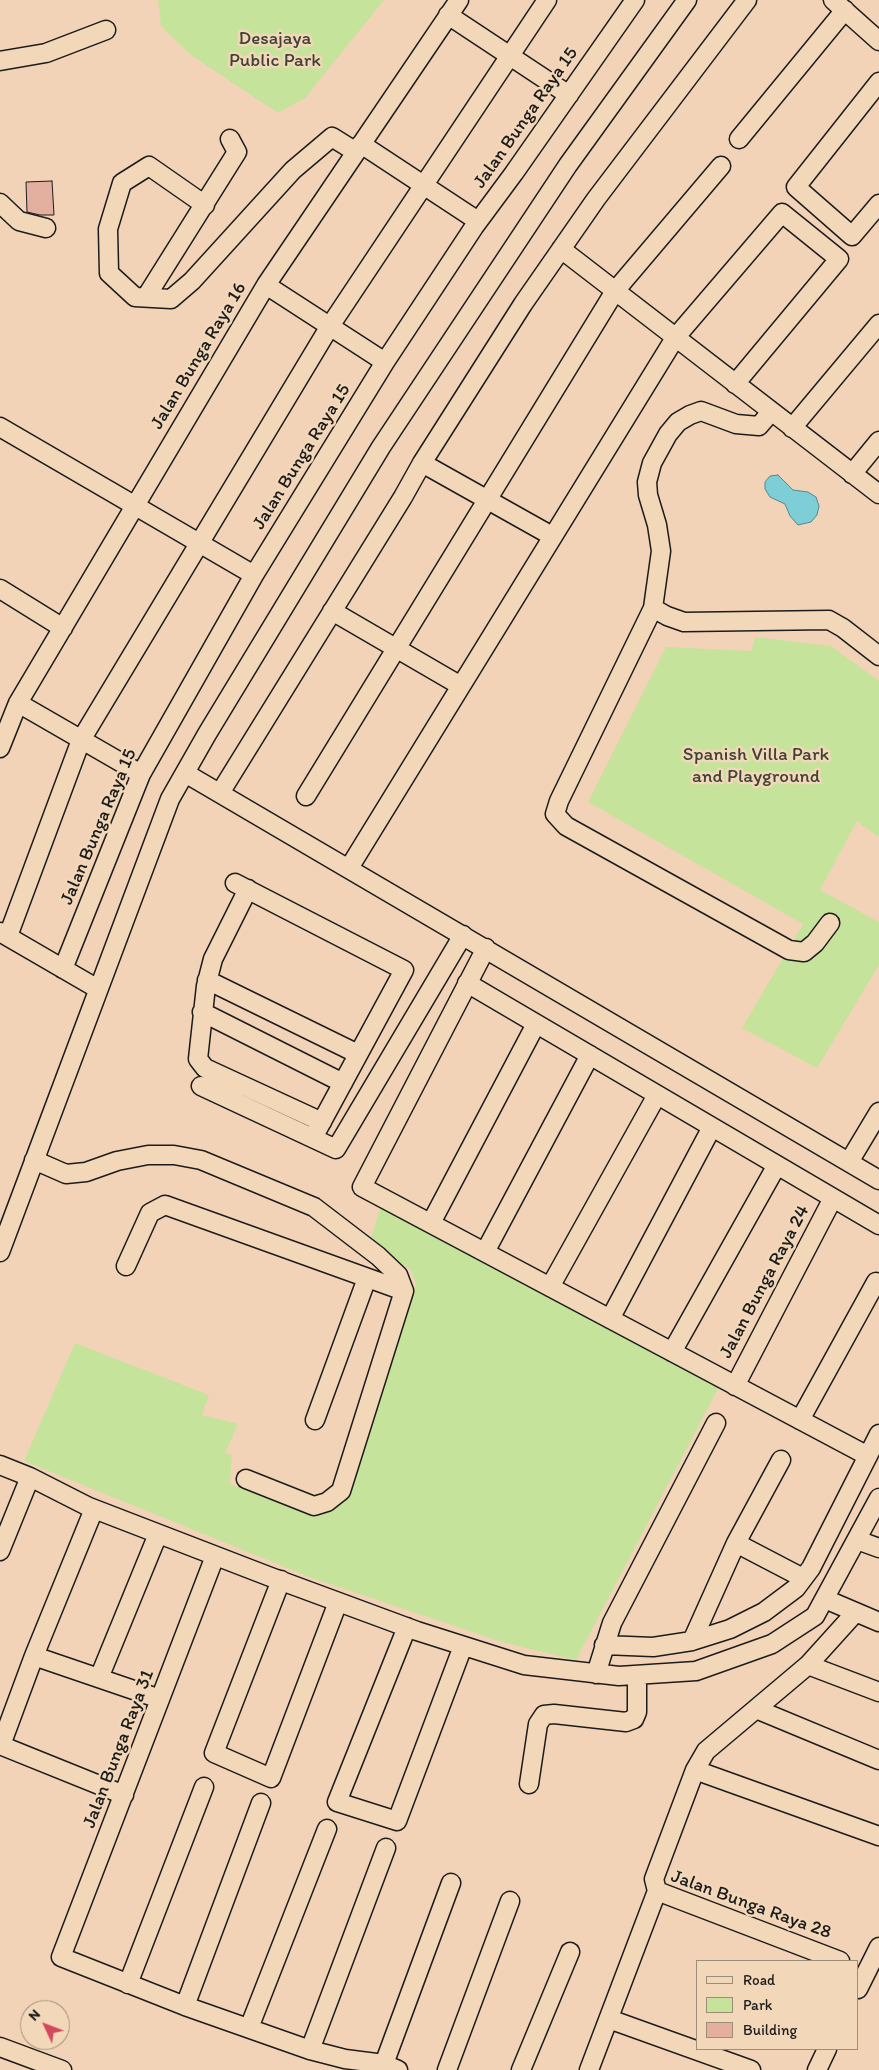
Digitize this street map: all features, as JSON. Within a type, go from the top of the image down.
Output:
[{"type":"street","name":"Jalan Bunga Raya 16","points":[[0,748],[18,703],[266,285],[459,0]]},
{"type":"street","points":[[98,989],[4,934],[81,740],[330,326],[547,0]]},
{"type":"street","name":"Jalan Bunga Raya 15","points":[[63,969],[141,774],[254,575],[385,362],[478,221],[635,0]]},
{"type":"street","points":[[0,1252],[170,799],[184,773],[381,448],[568,165],[687,0]]},
{"type":"street","points":[[220,793],[422,463],[523,304],[596,199],[747,0]]},
{"type":"street","points":[[739,139],[839,5],[879,41]]},
{"type":"street","points":[[448,15],[569,95]]},
{"type":"street","points":[[0,61],[46,53],[106,30]]},
{"type":"street","points":[[879,82],[796,187],[852,236],[879,204]]},
{"type":"street","points":[[205,205],[149,166],[122,183],[108,230],[109,273],[135,297],[171,299],[192,281],[293,170],[332,137],[359,148],[478,221]]},
{"type":"street","points":[[146,298],[237,152],[230,139]]},
{"type":"street","points":[[306,796],[615,291],[721,166]]},
{"type":"street","points":[[0,203],[19,221],[46,228]]},
{"type":"street","points":[[349,868],[675,338],[782,213],[839,259],[735,384]]},
{"type":"street","points":[[561,249],[879,494]]},
{"type":"street","points":[[266,285],[385,362]]},
{"type":"street","points":[[792,428],[879,324]]},
{"type":"street","points":[[771,412],[759,426],[736,424],[702,412],[690,415],[678,422],[668,434],[652,463],[647,482],[648,495],[657,525],[661,551],[652,608],[593,728],[559,801],[555,814],[566,826],[788,950],[804,952],[815,942],[830,923]]},
{"type":"street","points":[[0,427],[254,575]]},
{"type":"street","points":[[852,474],[879,441]]},
{"type":"street","points":[[422,463],[552,536]]},
{"type":"street","points":[[0,589],[62,628]]},
{"type":"street","points":[[652,608],[684,622],[829,620],[843,628],[879,656]]},
{"type":"street","points":[[332,611],[397,647],[461,686]]},
{"type":"street","points":[[18,703],[141,774]]},
{"type":"street","points":[[184,773],[464,935],[879,1180]]},
{"type":"street","points":[[312,1138],[322,1122],[404,970],[241,886],[213,959],[207,980],[198,1059],[205,1068],[322,1122]]},
{"type":"street","points":[[201,1086],[336,1149],[464,935]]},
{"type":"street","points":[[486,948],[362,1187],[868,1456]]},
{"type":"street","points":[[207,980],[358,1054]]},
{"type":"street","points":[[467,983],[879,1226]]},
{"type":"street","points":[[202,1012],[343,1082]]},
{"type":"street","points":[[431,1223],[536,1024]]},
{"type":"street","points":[[485,1252],[590,1055]]},
{"type":"street","points":[[550,1287],[657,1095]]},
{"type":"street","points":[[849,1162],[873,1134],[879,1112]]},
{"type":"street","points":[[610,1319],[712,1127]]},
{"type":"street","points":[[34,1160],[66,1174],[86,1172],[117,1161],[148,1155],[174,1155],[201,1160],[314,1207],[378,1256],[398,1275],[404,1291],[341,1491],[327,1502],[314,1506],[246,1479]]},
{"type":"street","points":[[672,1352],[777,1165]]},
{"type":"street","name":"Jalan Bunga Raya 24","points":[[736,1386],[833,1198]]},
{"type":"street","points":[[126,1266],[150,1212],[165,1205],[404,1291]]},
{"type":"street","points":[[315,1420],[368,1278]]},
{"type":"street","points":[[800,1420],[876,1282]]},
{"type":"street","points":[[596,1674],[612,1623],[716,1423]]},
{"type":"street","points":[[604,1645],[653,1647],[692,1641],[730,1629],[764,1612],[796,1588],[811,1568],[879,1434]]},
{"type":"street","points":[[692,1641],[736,1543],[781,1460]]},
{"type":"street","points":[[0,1465],[30,1477],[94,1509],[407,1627],[524,1665],[619,1676],[696,1671],[772,1644],[816,1616],[879,1498]]},
{"type":"street","points":[[0,1551],[30,1477]]},
{"type":"street","points":[[94,1509],[0,1745],[124,1795]]},
{"type":"street","points":[[99,1678],[158,1534]]},
{"type":"street","points":[[857,1540],[879,1548]]},
{"type":"street","points":[[736,1543],[803,1578]]},
{"type":"street","name":"Jalan Bunga Raya 31","points":[[128,1984],[61,1957],[216,1556]]},
{"type":"street","points":[[281,1580],[214,1753],[270,1778],[338,1602]]},
{"type":"street","points":[[824,1599],[879,1622]]},
{"type":"street","points":[[658,1891],[654,1879],[695,1770],[706,1751],[808,1665],[855,1613]]},
{"type":"street","points":[[407,1627],[338,1802],[397,1821],[463,1646]]},
{"type":"street","points":[[34,1656],[160,1699]]},
{"type":"street","points":[[808,1665],[879,1692]]},
{"type":"street","points":[[529,1784],[538,1724],[544,1715],[554,1714],[626,1722],[634,1719],[637,1712],[637,1675]]},
{"type":"street","points":[[756,1709],[879,1760]]},
{"type":"street","points":[[695,1770],[879,1836]]},
{"type":"street","points":[[204,1787],[128,1984],[310,2050],[345,2059],[391,2067],[451,1883]]},
{"type":"street","points":[[185,2006],[261,1803]]},
{"type":"street","points":[[249,2028],[327,1829]]},
{"type":"street","points":[[310,2050],[386,1848]]},
{"type":"street","name":"Jalan Bunga Raya 28","points":[[589,2070],[658,1891],[837,1960]]},
{"type":"street","points":[[447,2070],[510,1901]]},
{"type":"street","points":[[859,1984],[862,1970],[879,1947]]},
{"type":"street","points":[[521,2070],[570,1952]]},
{"type":"street","points":[[609,2019],[751,2070]]},
{"type":"street","points":[[0,2047],[62,2070]]},
{"type":"street","points":[[817,2070],[827,2050]]},
{"type":"green space","name":"Desajaya Public Park","points":[[158,0],[384,0],[305,98],[278,113],[191,55],[161,26]]},
{"type":"green space","name":"Spanish Villa Park and Playground","points":[[755,637],[831,646],[879,681],[879,835],[878,837],[857,821],[820,890],[879,922],[879,965],[817,1068],[742,1028],[803,924],[588,802],[666,647],[751,651]]},
{"type":"green space","points":[[381,1205],[720,1385],[576,1660],[502,1642],[312,1578],[24,1461],[75,1343],[209,1395],[202,1415],[238,1424],[225,1453],[232,1455],[230,1484],[316,1517],[347,1497],[416,1284],[411,1270],[370,1241]]},
{"type":"water","points":[[778,475],[793,490],[808,492],[816,497],[819,506],[817,515],[811,522],[798,525],[790,516],[785,504],[770,497],[765,489],[765,482],[770,476]]},
{"type":"building","points":[[52,181],[54,215],[40,215],[27,212],[26,182]]}]
